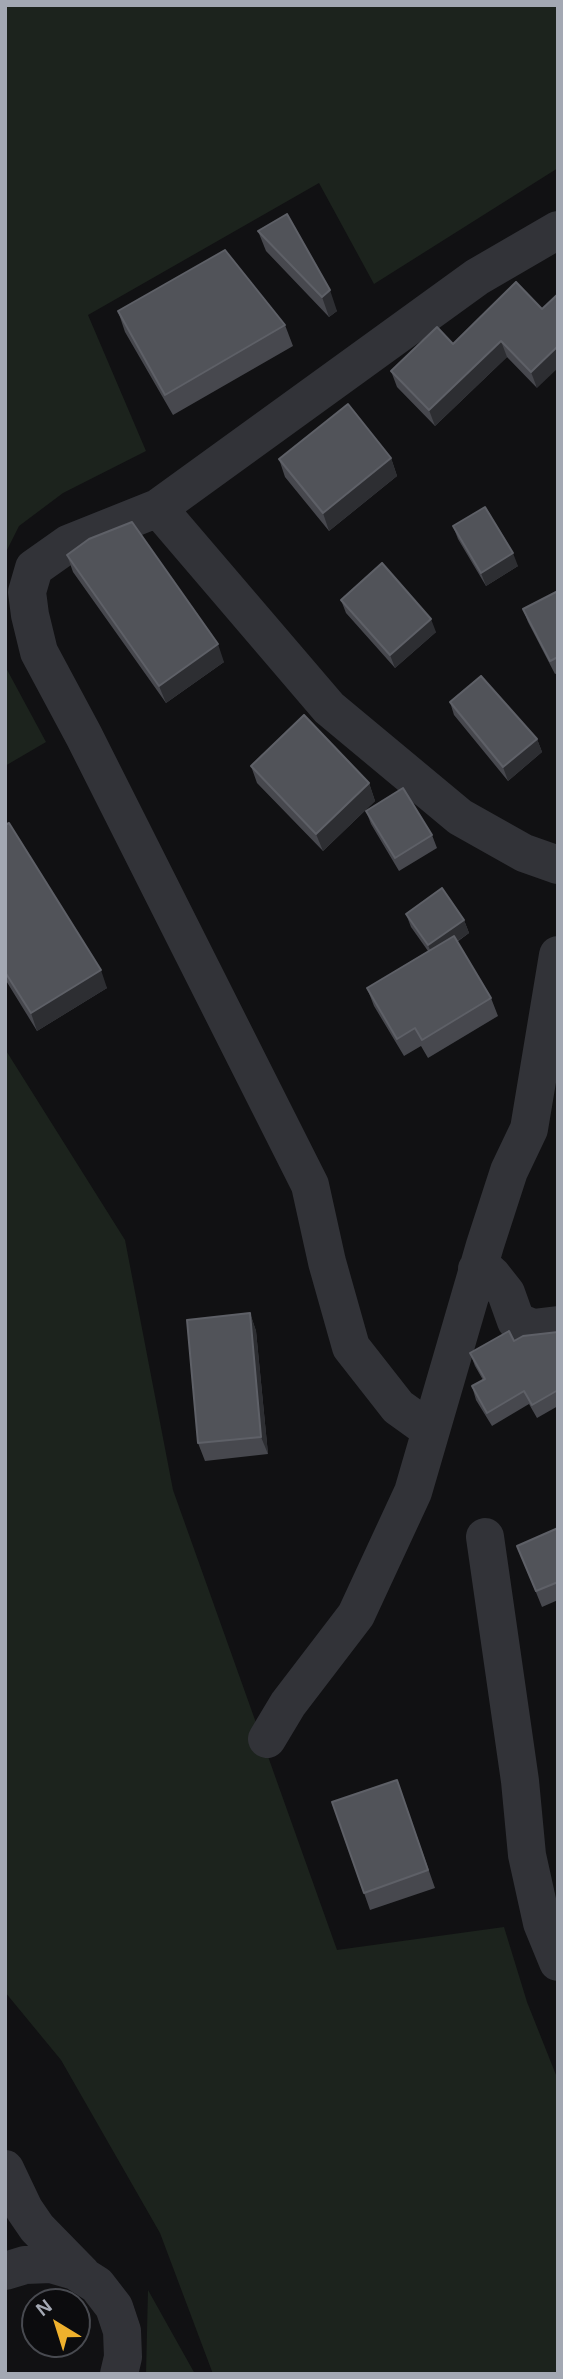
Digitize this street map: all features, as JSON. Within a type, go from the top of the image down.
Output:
[{"type":"street","points":[[430,1430],[398,1407],[351,1347],[310,1185],[39,652],[27,592],[34,568],[68,544],[158,508],[477,277],[558,230]]},
{"type":"street","points":[[158,508],[329,708],[460,817],[524,853],[558,865]]},
{"type":"street","points":[[267,1739],[288,1704],[356,1615],[413,1492],[477,1269],[509,1171],[529,1129],[558,955]]},
{"type":"street","points":[[477,1269],[491,1275],[506,1293],[516,1321],[533,1328],[558,1325]]},
{"type":"street","points":[[485,1538],[520,1781],[527,1855],[542,1923],[558,1962]]},
{"type":"street","points":[[5,2236],[13,2198],[6,2171]]},
{"type":"street","points":[[6,2171],[37,2228],[106,2295],[119,2319],[123,2344],[119,2374]]},
{"type":"street","points":[[5,2271],[25,2264],[51,2264],[86,2277]]},
{"type":"shaded area","points":[[5,5],[558,5],[558,168],[374,284],[319,183],[88,315],[146,451],[63,493],[19,526],[5,554]]},
{"type":"shaded area","points":[[5,666],[46,742],[5,766]]},
{"type":"shaded area","points":[[5,1049],[125,1240],[173,1490],[337,1950],[504,1927],[527,2002],[558,2080],[558,2374],[213,2374],[160,2233],[61,2060],[5,1992]]},
{"type":"shaded area","points":[[148,2290],[195,2374],[146,2374]]},
{"type":"building","points":[[287,214],[330,290],[322,297],[258,231]]},
{"type":"building","points":[[225,250],[285,325],[165,395],[118,311]]},
{"type":"building","points":[[516,282],[542,309],[558,294],[558,346],[531,372],[501,341],[429,410],[391,371],[437,327],[453,344]]},
{"type":"building","points":[[348,404],[391,458],[323,513],[279,459]]},
{"type":"building","points":[[485,507],[513,553],[481,573],[453,526]]},
{"type":"building","points":[[132,522],[218,644],[159,686],[67,555],[89,539]]},
{"type":"building","points":[[382,563],[431,619],[390,655],[341,600]]},
{"type":"building","points":[[558,591],[558,657],[550,661],[523,609]]},
{"type":"building","points":[[481,676],[537,739],[503,767],[450,702]]},
{"type":"building","points":[[304,715],[369,783],[316,834],[251,766]]},
{"type":"building","points":[[403,788],[432,835],[395,858],[366,811]]},
{"type":"building","points":[[9,823],[101,970],[31,1013],[5,972],[5,825]]},
{"type":"building","points":[[442,888],[464,920],[428,945],[406,914]]},
{"type":"building","points":[[454,936],[491,998],[422,1040],[415,1028],[397,1039],[367,988]]},
{"type":"building","points":[[250,1313],[261,1437],[198,1443],[187,1320]]},
{"type":"building","points":[[509,1331],[514,1341],[523,1336],[558,1332],[558,1390],[532,1405],[524,1391],[487,1413],[472,1386],[485,1379],[470,1353]]},
{"type":"building","points":[[558,1528],[558,1582],[536,1591],[517,1546]]},
{"type":"building","points":[[397,1780],[428,1870],[364,1893],[332,1802]]}]
